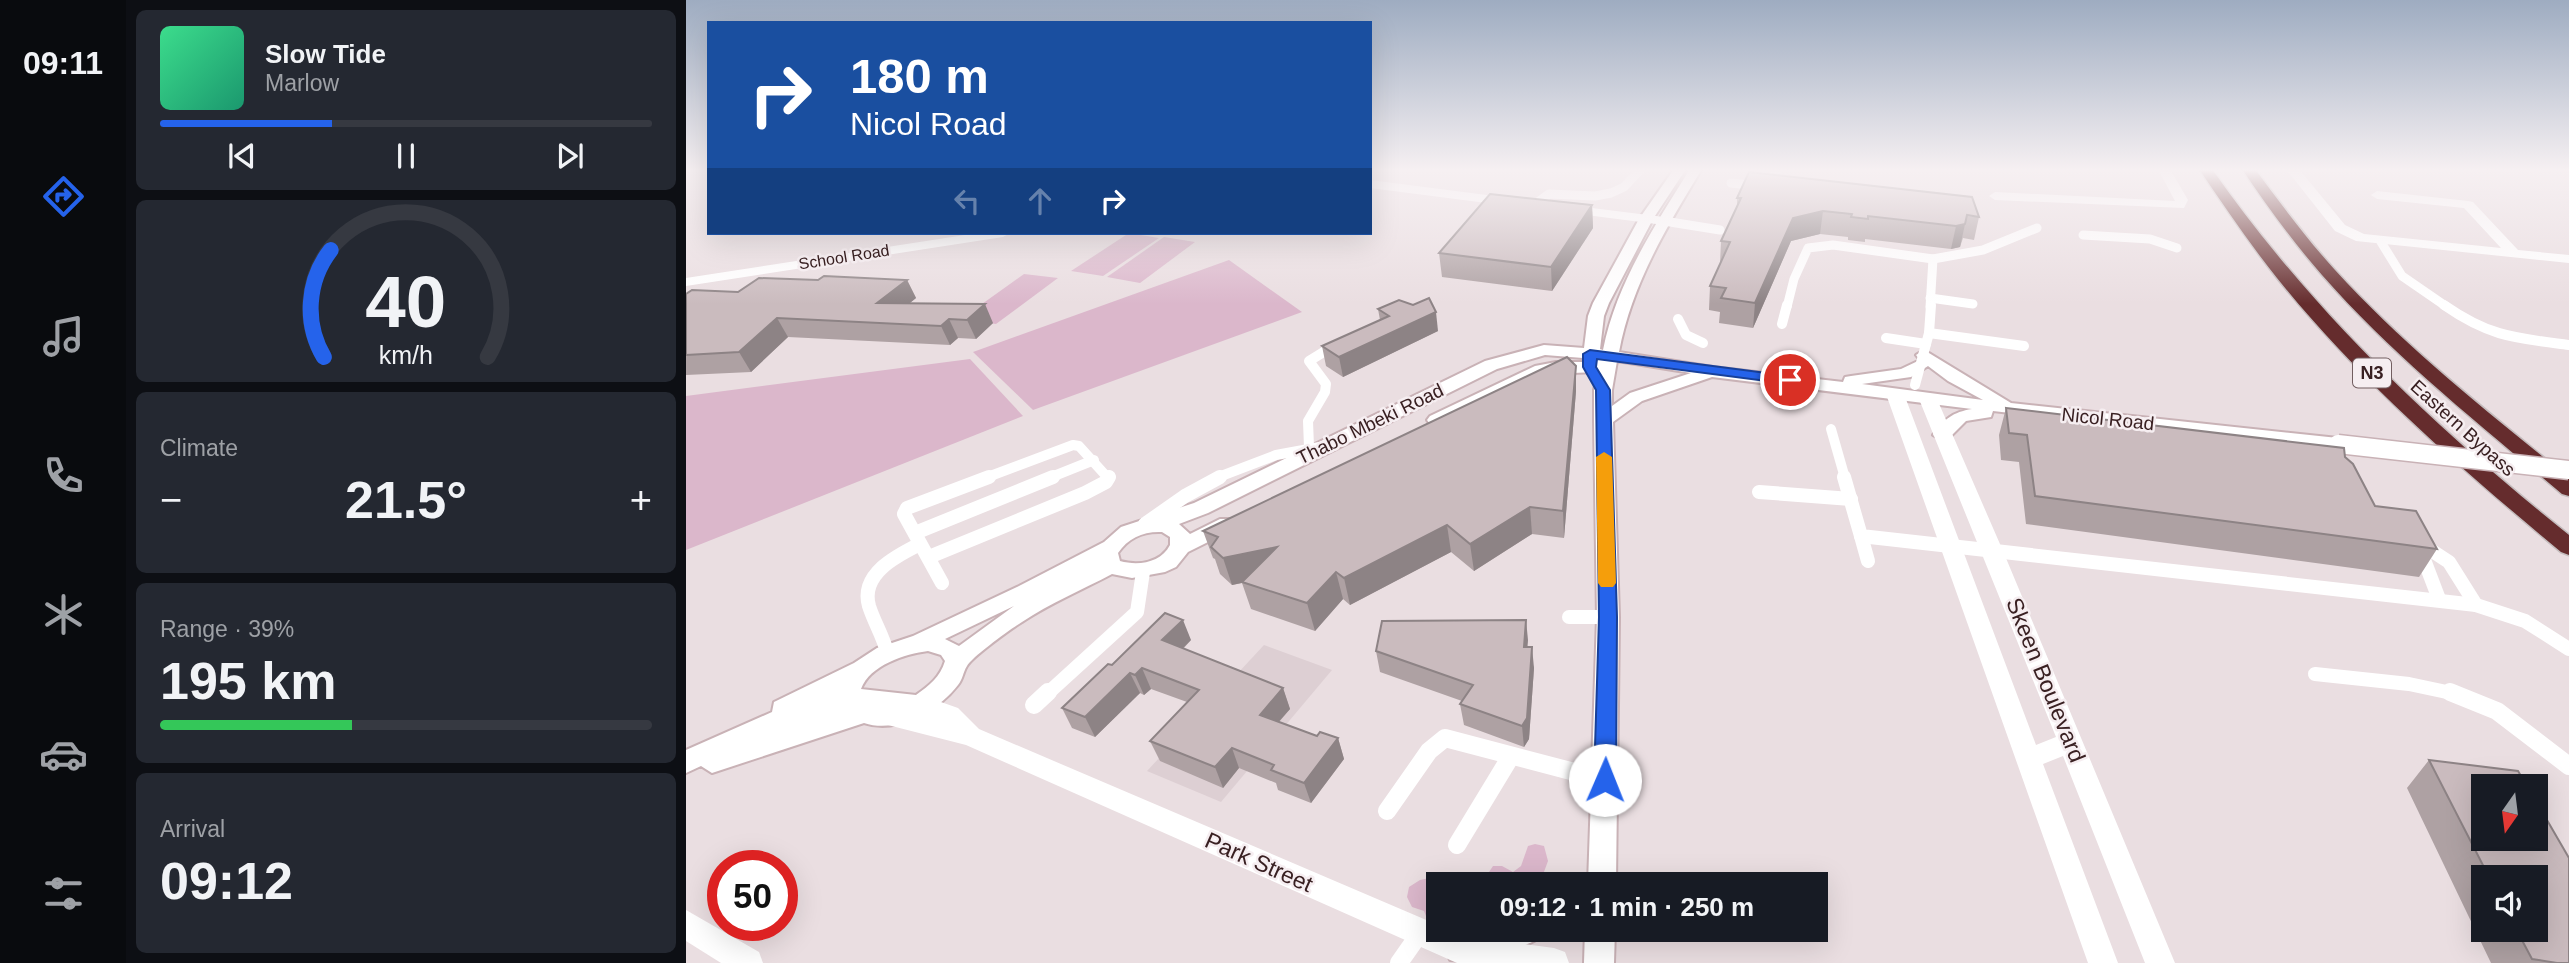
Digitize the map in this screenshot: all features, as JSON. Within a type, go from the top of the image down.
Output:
[{"type":"highway","name":"Eastern Bypass","points":[[2236,214],[2253,238],[2345,346],[2388,389],[2497,487],[2569,547]]},
{"type":"highway","name":"Eastern Bypass","points":[[2281,214],[2300,239],[2358,302],[2448,388],[2569,489]]},
{"type":"main road","points":[[1606,214],[1664,221]]},
{"type":"main road","points":[[1599,872],[1605,780],[1608,617],[1603,390],[1593,333],[1601,303],[1650,214]]},
{"type":"main road","points":[[1599,361],[1614,333],[1622,305],[1668,214]]},
{"type":"main road","points":[[2328,214],[2340,228],[2381,242],[2569,258]]},
{"type":"main road","points":[[2476,214],[2513,253]]},
{"type":"main road","name":"School Road","points":[[686,282],[990,235]]},
{"type":"main road","points":[[1544,350],[1593,333]]},
{"type":"main road","points":[[1815,383],[1905,373],[1925,349],[1970,387],[2020,409]]},
{"type":"main road","name":"Thabo Mbeki Road","points":[[1111,556],[1124,535],[1201,508],[1317,446],[1502,361],[1544,350],[1599,361]]},
{"type":"main road","name":"Thabo Mbeki Road","points":[[1422,427],[1541,370],[1599,361]]},
{"type":"main road","name":"Nicol Road","points":[[1599,361],[1647,362],[1713,372],[1913,393],[2020,409],[2569,471]]},
{"type":"main road","points":[[1603,421],[1636,397],[1713,372]]},
{"type":"main road","points":[[1471,376],[1495,391]]},
{"type":"main road","name":"Skeen Boulevard","points":[[1913,393],[1942,435],[1993,551],[2160,963]]},
{"type":"main road","name":"Skeen Boulevard","points":[[1913,393],[1951,547],[2103,963]]},
{"type":"main road","points":[[1942,435],[1951,421],[1959,416],[2020,409]]},
{"type":"main road","points":[[1111,556],[1119,570],[1143,572],[1167,562],[1181,547],[1239,518]]},
{"type":"main road","points":[[1149,526],[1167,526],[1181,534],[1181,547]]},
{"type":"main road","points":[[686,762],[864,667],[887,652],[915,643],[1111,556]]},
{"type":"main road","points":[[718,746],[805,711],[854,707],[889,716],[921,705],[950,679],[957,660],[1014,616],[1111,556]]},
{"type":"main road","points":[[915,643],[941,643],[951,648],[957,660]]},
{"type":"main road","points":[[854,707],[848,688],[864,667]]},
{"type":"main road","name":"Park Street","points":[[854,707],[893,700],[921,705],[949,715],[971,736]]},
{"type":"main road","points":[[686,771],[854,707]]},
{"type":"main road","name":"Park Street","points":[[889,716],[971,736],[1461,950],[1499,959],[1554,963]]},
{"type":"main road","points":[[2027,760],[2071,742]]},
{"type":"main road","points":[[686,924],[748,963]]},
{"type":"main road","points":[[1461,950],[1493,942]]},
{"type":"main road","points":[[1599,963],[1600,942]]},
{"type":"lane","points":[[1664,221],[1720,230]]},
{"type":"lane","points":[[1782,324],[1794,279],[1808,248],[1833,245],[1933,259],[1983,250],[2037,228]]},
{"type":"lane","points":[[2083,235],[2150,239],[2177,248]]},
{"type":"lane","points":[[2381,242],[2386,255],[2402,276],[2467,321],[2504,337],[2569,345]]},
{"type":"lane","points":[[1913,393],[1925,349],[1933,259]]},
{"type":"lane","points":[[1930,298],[1973,303]]},
{"type":"lane","points":[[1678,319],[1679,326],[1690,338],[1703,343]]},
{"type":"lane","points":[[1317,446],[1308,421],[1325,392],[1326,384],[1309,361],[1349,338]]},
{"type":"lane","points":[[1886,338],[1925,349],[2024,346]]},
{"type":"lane","points":[[1831,429],[1868,561]]},
{"type":"lane","points":[[929,558],[1097,488],[1109,477],[1079,446],[1063,447],[907,508],[904,514],[942,583]]},
{"type":"lane","points":[[887,652],[883,633],[867,598],[870,585],[887,563],[917,538],[1094,460]]},
{"type":"lane","points":[[1759,492],[1851,499]]},
{"type":"lane","points":[[1861,536],[2476,604],[2525,621],[2569,649]]},
{"type":"lane","points":[[2439,599],[2420,543],[2449,562],[2476,604]]},
{"type":"lane","points":[[1034,705],[1137,612],[1143,572]]},
{"type":"lane","points":[[1569,617],[1608,617]]},
{"type":"lane","points":[[2315,674],[2442,689],[2473,698],[2500,713],[2549,756],[2569,766]]},
{"type":"lane","points":[[1387,811],[1429,751],[1445,737],[1605,780]]},
{"type":"lane","points":[[1457,845],[1511,756]]},
{"type":"lane","points":[[1399,963],[1420,933]]},
{"type":"shaded area","points":[[1126,235],[1159,238],[1103,276],[1071,271]]},
{"type":"shaded area","points":[[1164,237],[1195,242],[1140,283],[1107,277]]},
{"type":"shaded area","points":[[1229,260],[1302,312],[1033,410],[973,352]]},
{"type":"shaded area","points":[[1024,274],[1058,278],[996,324],[961,319]]},
{"type":"shaded area","points":[[970,359],[1023,416],[686,550],[686,396]]},
{"type":"shaded area","points":[[1264,645],[1332,670],[1221,802],[1147,771]]},
{"type":"shaded area","points":[[1528,846],[1544,846],[1548,861],[1544,872],[1513,872],[1521,866]]},
{"type":"shaded area","points":[[1493,866],[1502,866],[1513,872],[1489,872]]},
{"type":"shaded area","points":[[1426,879],[1426,916],[1424,911],[1412,907],[1407,897],[1409,887]]},
{"type":"building","points":[[1473,214],[1586,214],[1551,267],[1439,253]]},
{"type":"building","points":[[1734,214],[1810,214],[1793,218],[1755,303],[1721,298],[1726,288],[1710,286],[1730,242],[1721,241]]},
{"type":"building","points":[[1852,214],[1978,214],[1979,217],[1967,215],[1965,224],[1956,226],[1868,216],[1868,219],[1851,217]]},
{"type":"building","points":[[824,276],[907,280],[877,303],[985,304],[967,320],[949,319],[941,326],[777,318],[739,352],[686,355],[686,294],[692,290],[738,292],[759,278],[818,280]]},
{"type":"building","points":[[1429,298],[1436,312],[1339,357],[1322,346],[1389,316],[1378,309],[1399,300],[1413,305]]},
{"type":"building","points":[[1567,357],[1576,366],[1563,511],[1530,507],[1470,544],[1447,525],[1344,578],[1336,572],[1307,603],[1242,582],[1277,547],[1223,558],[1211,547],[1218,537],[1203,531]]},
{"type":"building","points":[[2006,408],[2344,448],[2345,457],[2353,464],[2375,506],[2416,511],[2437,549],[2035,496],[2027,435],[2009,433]]},
{"type":"building","points":[[1165,613],[1183,620],[1162,640],[1283,688],[1260,715],[1317,736],[1320,732],[1338,738],[1304,783],[1271,770],[1274,765],[1232,748],[1215,767],[1150,741],[1199,690],[1142,668],[1135,675],[1130,673],[1085,717],[1062,708],[1108,664],[1112,665]]},
{"type":"building","points":[[1526,620],[1524,647],[1532,647],[1527,718],[1522,726],[1460,704],[1473,685],[1376,651],[1382,621]]},
{"type":"building","points":[[2429,760],[2518,771],[2520,774],[2471,774],[2471,842]]},
{"type":"building","points":[[2548,822],[2569,858],[2569,963],[2532,959],[2523,942],[2548,942],[2548,865],[2483,865],[2476,851],[2548,851]]},
{"type":"slow traffic","points":[[1604,457],[1607,583]]},
{"type":"route","points":[[1605,780],[1608,617],[1603,390],[1590,367],[1590,354],[1790,380]]}]
